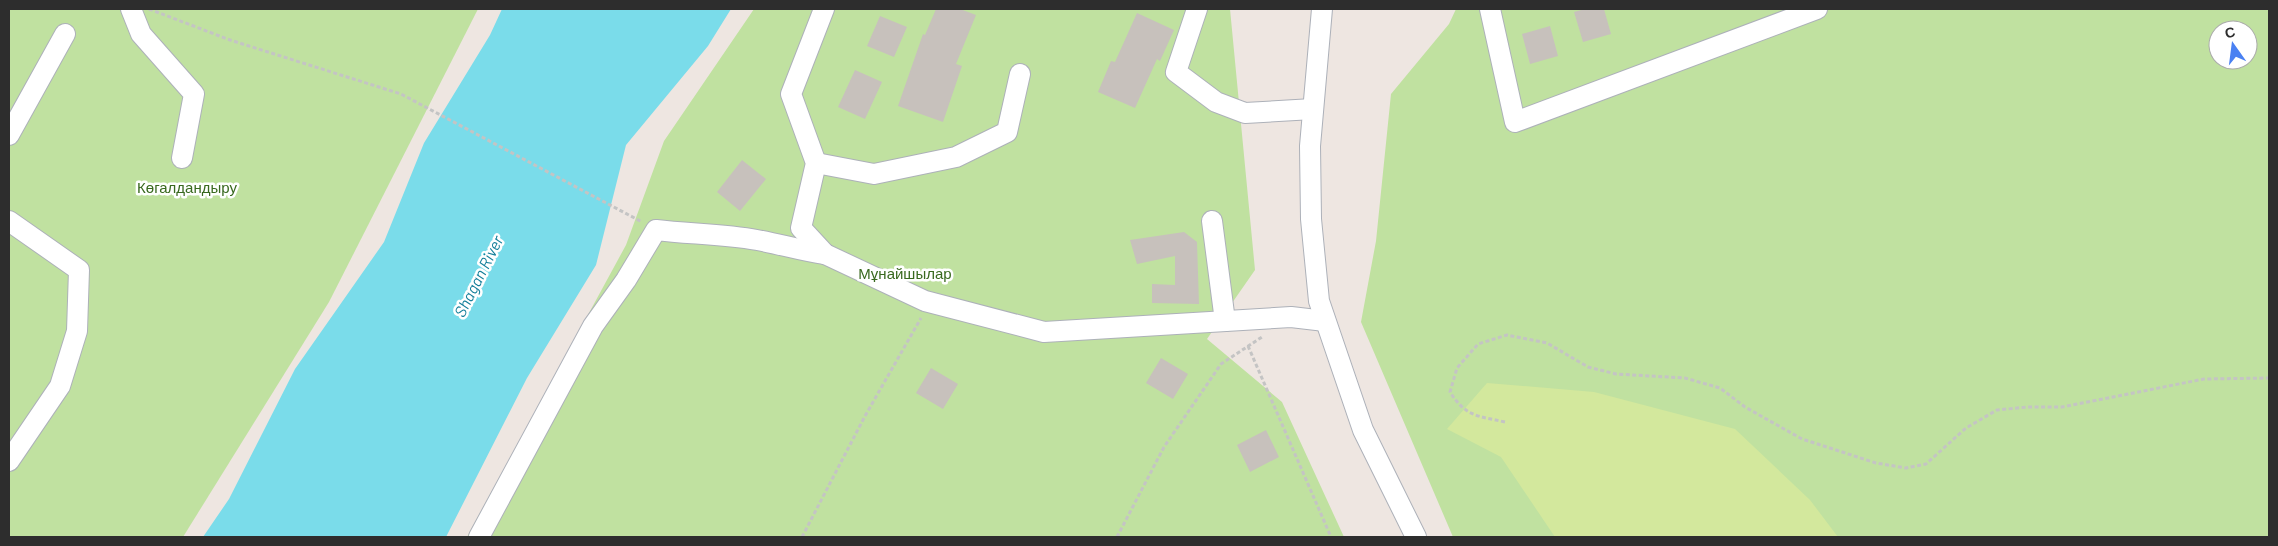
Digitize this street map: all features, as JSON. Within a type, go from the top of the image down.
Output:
[{"type":"street","points":[[131,9],[141,34],[194,94],[182,158]]},
{"type":"street","points":[[824,9],[791,94],[816,163],[801,228],[825,254]]},
{"type":"street","points":[[1198,9],[1176,72],[1216,102],[1245,113],[1313,109]]},
{"type":"street","points":[[1322,9],[1310,146],[1311,219],[1320,301],[1325,321],[1363,430],[1416,537]]},
{"type":"street","points":[[1490,9],[1515,122],[1817,9]]},
{"type":"street","points":[[9,135],[65,34]]},
{"type":"street","points":[[816,163],[874,174],[956,157],[1007,132],[1020,74]]},
{"type":"street","points":[[9,221],[79,270],[76,331],[60,386],[9,461]]},
{"type":"street","points":[[1212,221],[1225,321]]},
{"type":"street","points":[[479,537],[593,326],[626,280],[656,230],[706,233],[758,240],[797,251],[825,254],[930,302],[1044,332],[1292,317],[1325,321]]},
{"type":"path","points":[[148,9],[230,40],[401,94],[656,230]]},
{"type":"path","points":[[802,537],[865,416],[930,302]]},
{"type":"path","points":[[1117,537],[1164,447],[1221,364],[1292,317]]},
{"type":"path","points":[[1505,422],[1480,417],[1460,407],[1450,392],[1457,368],[1478,344],[1508,335],[1547,343],[1588,367],[1616,374],[1685,378],[1720,388],[1745,407],[1802,439],[1868,461],[1906,468],[1926,464],[1966,428],[1997,410],[2062,407],[2204,379],[2269,378]]},
{"type":"path","points":[[1248,346],[1331,537]]},
{"type":"green space","name":"Көгалдандыру","points":[[9,9],[478,9],[329,302],[183,537],[9,537]]},
{"type":"green space","name":"Мұнайшылар","points":[[754,9],[1230,9],[1255,270],[1207,339],[1282,402],[1344,537],[467,537],[626,245],[664,141]]},
{"type":"green space","points":[[1456,9],[2269,9],[2269,537],[1453,537],[1361,322],[1376,241],[1391,94],[1449,24]]},
{"type":"green space","points":[[1487,383],[1594,392],[1735,429],[1810,500],[1838,537],[1555,537],[1501,457],[1447,429]]},
{"type":"water","name":"Shagan River","points":[[502,9],[731,9],[708,46],[626,145],[596,265],[527,378],[446,537],[203,537],[229,499],[295,369],[384,242],[424,143],[490,35]]},
{"type":"building","points":[[936,9],[960,9],[976,15],[956,64],[962,66],[943,122],[898,106],[923,34],[925,35]]},
{"type":"building","points":[[1585,9],[1604,9],[1611,34],[1583,42],[1574,12]]},
{"type":"building","points":[[1137,13],[1174,30],[1160,61],[1157,59],[1135,108],[1098,92],[1111,61],[1115,62]]},
{"type":"building","points":[[880,16],[907,27],[894,57],[867,46]]},
{"type":"building","points":[[1550,26],[1558,56],[1530,64],[1522,34]]},
{"type":"building","points":[[855,70],[882,82],[865,119],[838,107]]},
{"type":"building","points":[[742,160],[766,179],[740,211],[717,192]]},
{"type":"building","points":[[1184,232],[1197,242],[1199,304],[1152,303],[1152,284],[1175,285],[1175,256],[1137,264],[1130,240]]},
{"type":"building","points":[[1161,358],[1188,374],[1173,399],[1146,383]]},
{"type":"building","points":[[931,368],[958,384],[943,409],[916,393]]},
{"type":"building","points":[[1266,430],[1279,457],[1250,472],[1237,445]]}]
